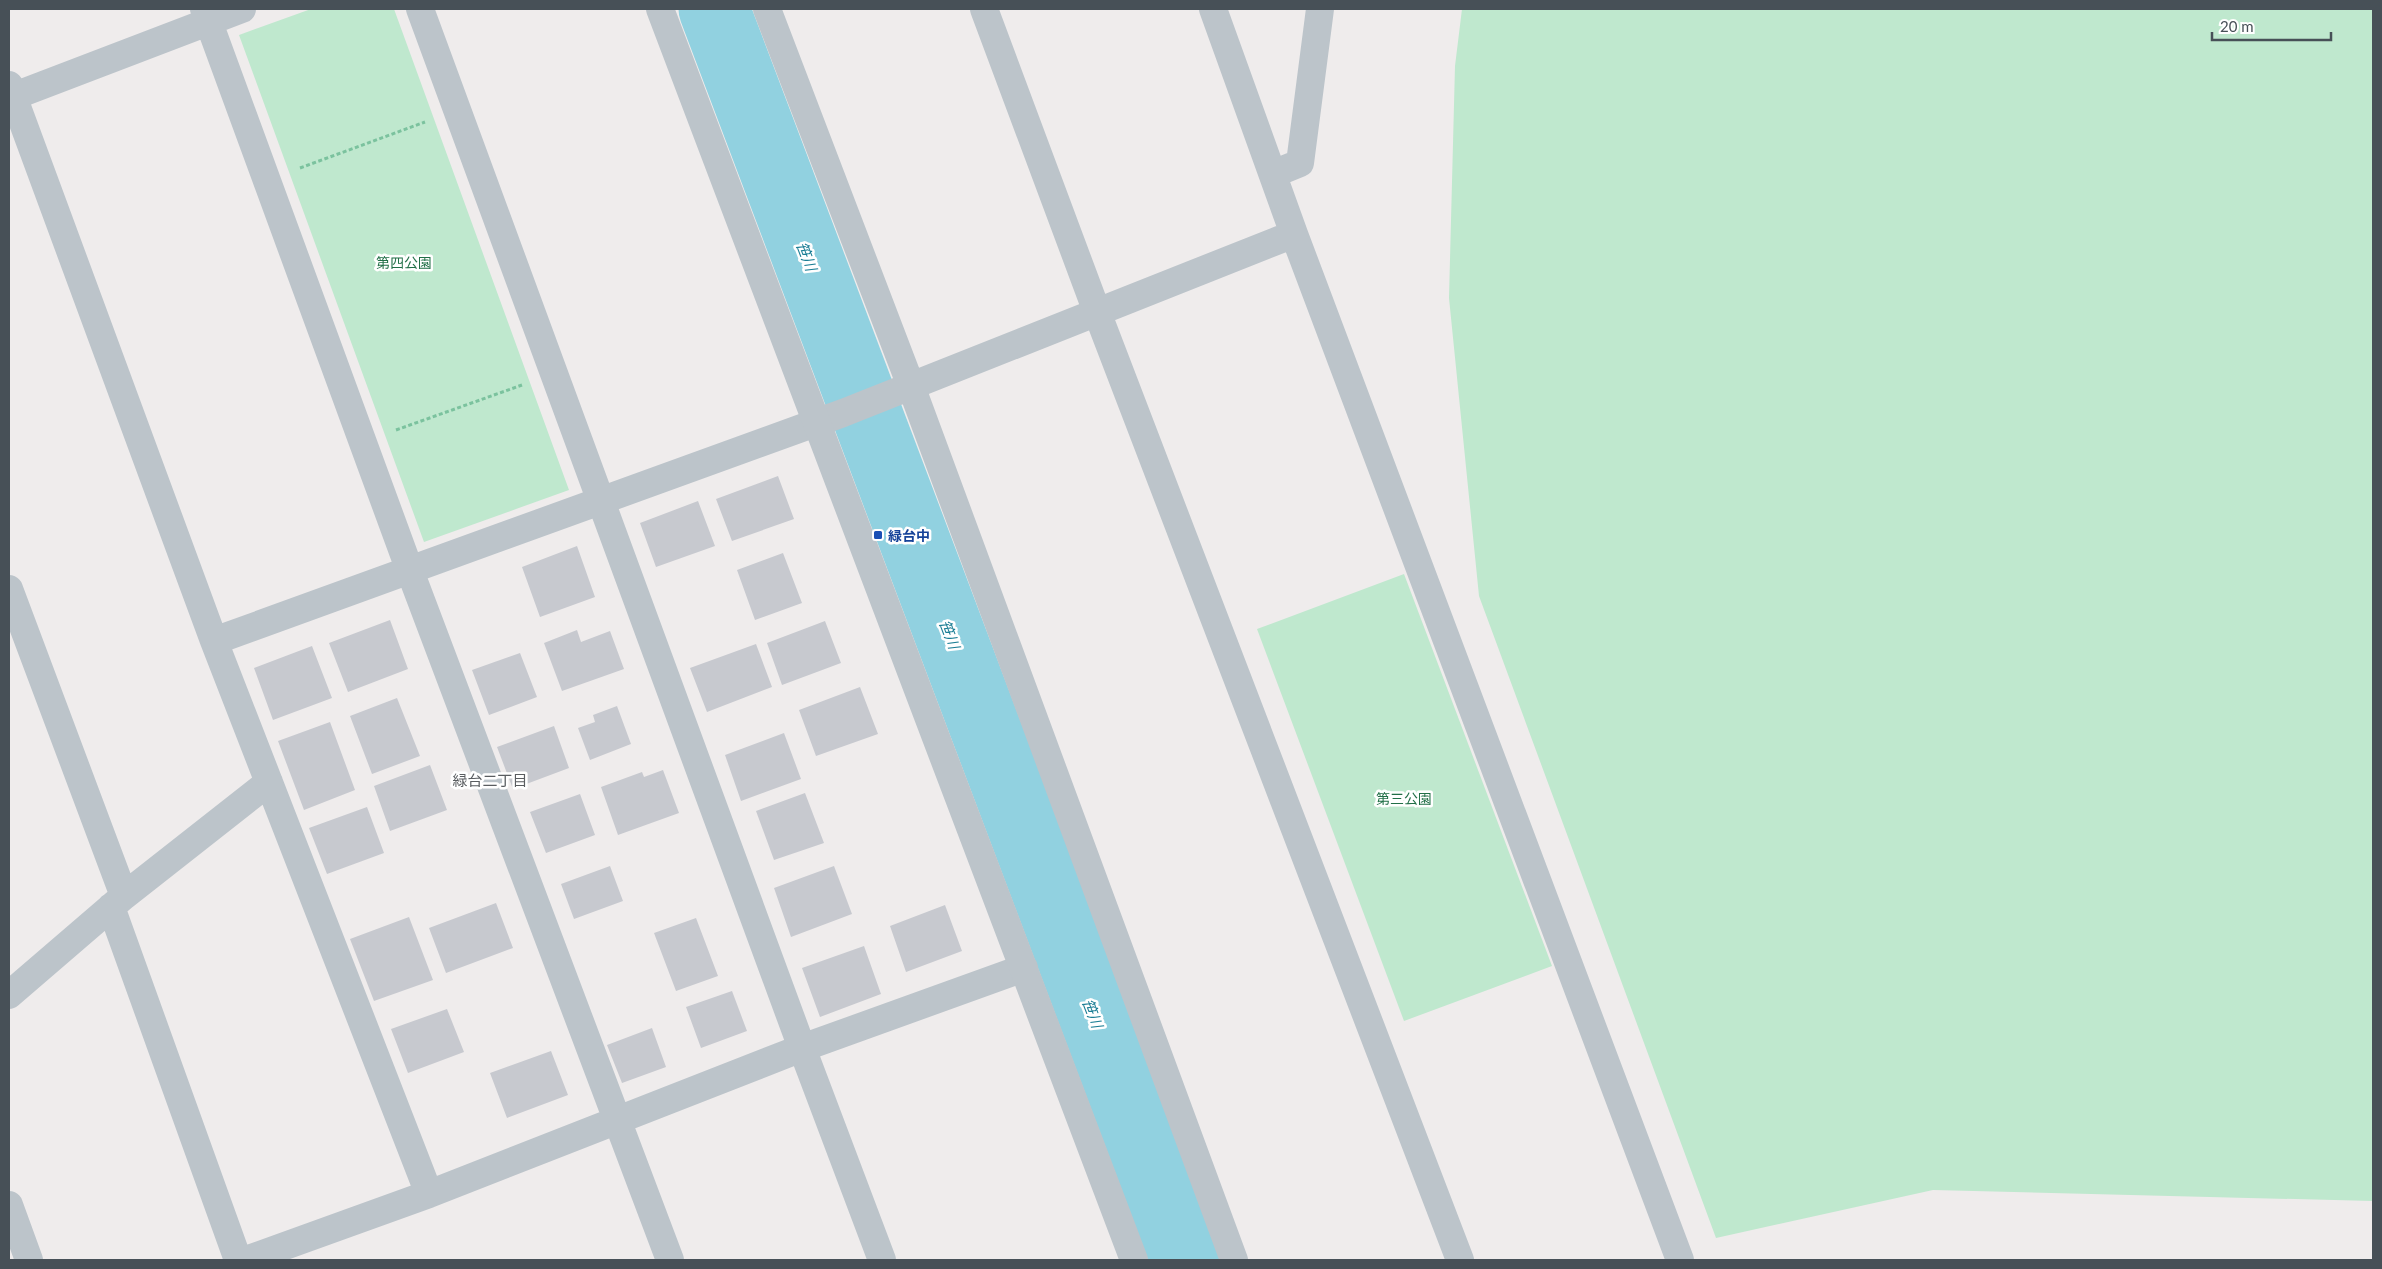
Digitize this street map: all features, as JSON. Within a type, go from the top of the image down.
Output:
[{"type":"street","points":[[242,9],[206,15],[10,93],[214,641],[429,1194]]},
{"type":"street","points":[[420,9],[599,500],[882,1260]]},
{"type":"street","points":[[660,9],[1134,1260]]},
{"type":"street","points":[[767,9],[911,386],[1234,1260]]},
{"type":"street","points":[[984,9],[1097,312],[1460,1260]]},
{"type":"street","points":[[1213,9],[1294,234],[1680,1260]]},
{"type":"street","points":[[1273,174],[1300,163],[1320,9]]},
{"type":"street","points":[[206,15],[410,571],[670,1260]]},
{"type":"street","points":[[214,641],[843,413],[1294,234]]},
{"type":"street","points":[[9,589],[238,1260]]},
{"type":"street","points":[[9,995],[117,902],[269,782]]},
{"type":"street","points":[[246,1260],[429,1194],[802,1048],[1024,968]]},
{"type":"street","points":[[9,1206],[30,1260]]},
{"type":"path","points":[[266,181],[457,110]]},
{"type":"path","points":[[362,442],[553,374]]},
{"type":"green space","name":"第四公園","points":[[311,9],[394,9],[569,490],[424,542],[239,35]]},
{"type":"green space","points":[[1462,9],[2373,9],[2373,1201],[1933,1190],[1716,1238],[1479,596],[1449,298],[1455,66]]},
{"type":"green space","name":"第三公園","points":[[1404,574],[1552,966],[1404,1021],[1257,629]]},
{"type":"building","points":[[778,476],[794,519],[732,541],[716,499]]},
{"type":"building","points":[[698,501],[715,546],[656,567],[640,523]]},
{"type":"building","points":[[577,546],[595,597],[540,617],[522,567]]},
{"type":"building","points":[[783,553],[802,603],[755,620],[737,570]]},
{"type":"building","points":[[390,620],[408,669],[348,692],[329,643]]},
{"type":"building","points":[[825,621],[841,663],[782,685],[767,643]]},
{"type":"building","points":[[577,630],[581,642],[610,631],[624,669],[562,691],[544,643]]},
{"type":"building","points":[[756,644],[772,687],[707,712],[690,668]]},
{"type":"building","points":[[312,646],[332,698],[273,720],[254,668]]},
{"type":"building","points":[[520,653],[537,697],[489,715],[472,670]]},
{"type":"building","points":[[860,687],[878,734],[816,756],[799,710]]},
{"type":"building","points":[[397,698],[420,756],[372,774],[350,716]]},
{"type":"building","points":[[617,706],[631,744],[590,760],[578,728],[595,722],[593,715]]},
{"type":"building","points":[[330,722],[355,790],[304,810],[278,741]]},
{"type":"building","points":[[554,726],[569,768],[513,789],[497,747]]},
{"type":"building","points":[[784,733],[801,779],[741,801],[725,755]]},
{"type":"building","points":[[430,765],[447,810],[390,831],[374,786]]},
{"type":"building","points":[[663,770],[679,813],[618,835],[601,787],[642,772],[644,777]]},
{"type":"building","points":[[805,793],[824,843],[774,860],[756,811]]},
{"type":"building","points":[[580,794],[595,835],[546,853],[530,812]]},
{"type":"building","points":[[367,807],[384,853],[327,874],[309,828]]},
{"type":"building","points":[[610,866],[623,901],[574,919],[561,884]]},
{"type":"building","points":[[834,866],[852,914],[791,937],[774,888]]},
{"type":"building","points":[[496,903],[513,948],[446,973],[429,928]]},
{"type":"building","points":[[945,905],[962,951],[906,972],[890,926]]},
{"type":"building","points":[[409,917],[433,980],[374,1001],[350,939]]},
{"type":"building","points":[[696,918],[718,976],[676,991],[654,933]]},
{"type":"building","points":[[864,946],[881,994],[820,1017],[802,968]]},
{"type":"building","points":[[732,991],[747,1031],[701,1048],[686,1007]]},
{"type":"building","points":[[447,1009],[464,1052],[408,1073],[391,1029]]},
{"type":"building","points":[[652,1028],[666,1067],[622,1083],[607,1045]]},
{"type":"building","points":[[551,1051],[568,1095],[507,1118],[490,1073]]},
{"type":"waterway","name":"笹川","points":[[714,9],[1186,1260]]},
{"type":"place","name":"緑台中","points":[[878,535]]},
{"type":"district","name":"緑台二丁目","points":[[490,780]]}]
